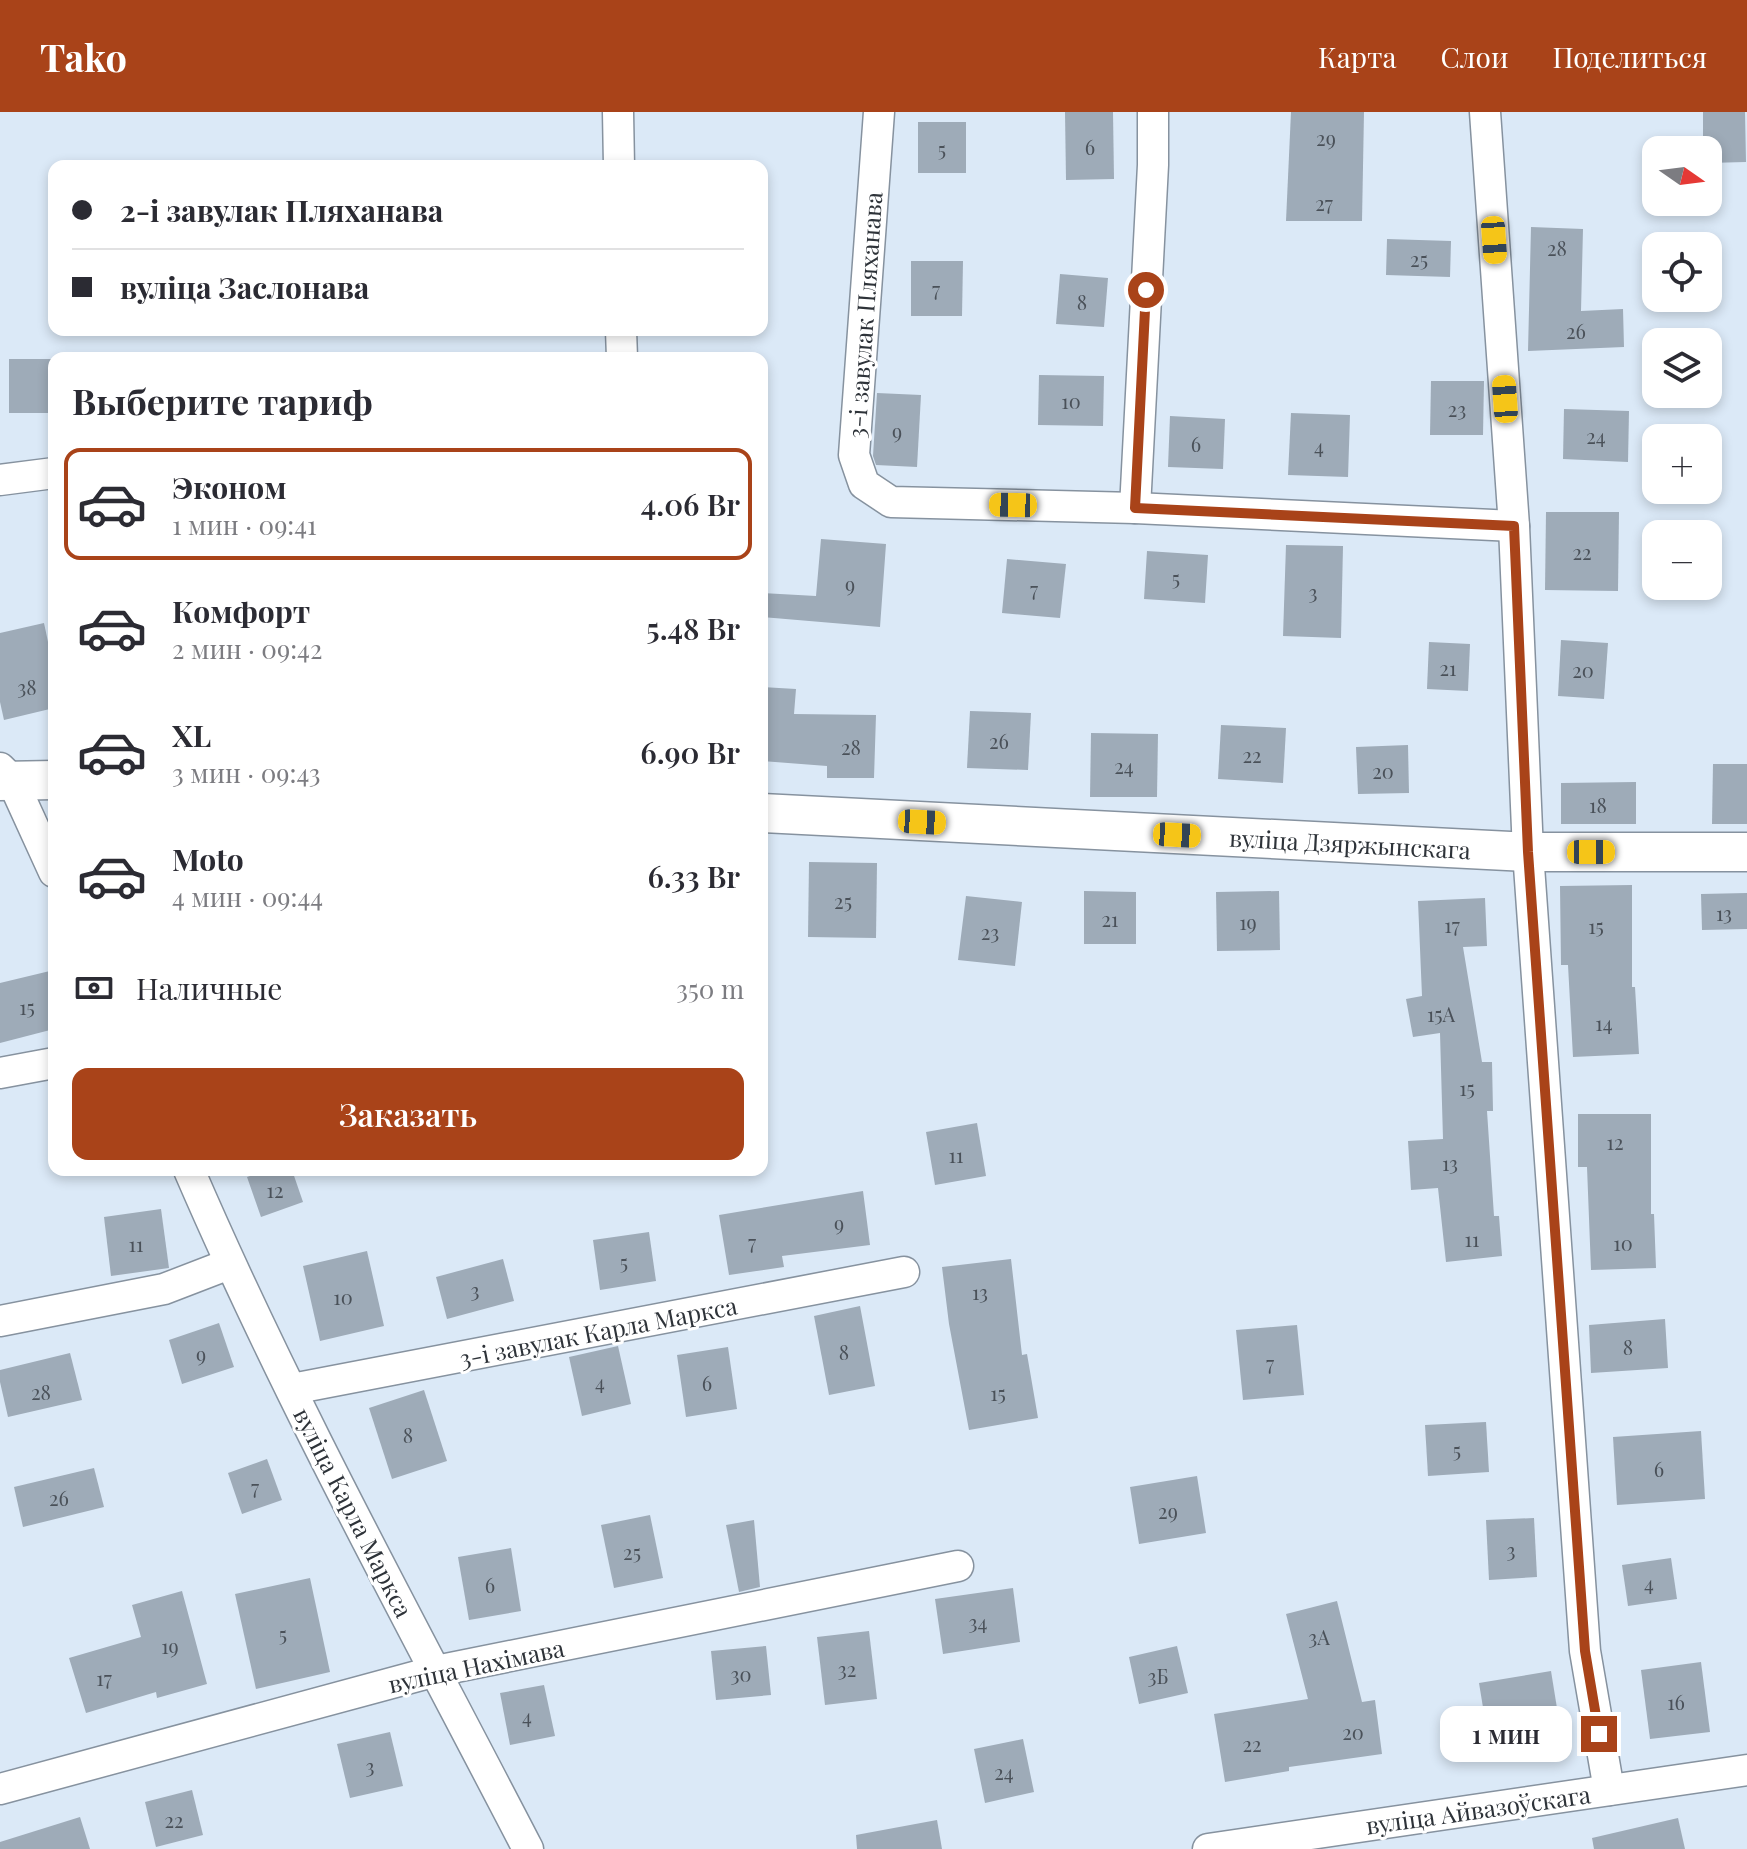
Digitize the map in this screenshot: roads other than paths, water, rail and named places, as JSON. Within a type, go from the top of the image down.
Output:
[{"type":"street","points":[[618,112],[619,160]]},
{"type":"street","name":"3-і завулак Пляханава","points":[[879,112],[854,455],[864,484],[891,502],[1135,508]]},
{"type":"street","points":[[1153,112],[1153,165],[1135,508],[1514,526]]},
{"type":"street","points":[[1485,112],[1514,526],[1528,852],[1585,1651],[1609,1790]]},
{"type":"street","points":[[0,480],[48,474]]},
{"type":"street","points":[[4,776],[48,780]]},
{"type":"street","points":[[4,776],[48,860]]},
{"type":"street","name":"вуліца Дзяржынскага","points":[[768,813],[1528,852],[1747,852]]},
{"type":"street","points":[[0,1073],[48,1064]]},
{"type":"street","name":"вуліца Карла Маркса","points":[[192,1176],[229,1264],[528,1849]]},
{"type":"street","points":[[0,1321],[164,1289],[229,1264]]},
{"type":"street","name":"3-і завулак Карла Маркса","points":[[292,1389],[904,1272]]},
{"type":"street","name":"вуліца Нахімава","points":[[0,1789],[436,1671],[958,1566]]},
{"type":"street","name":"вуліца Айвазоўскага","points":[[1208,1849],[1747,1770]]}]
